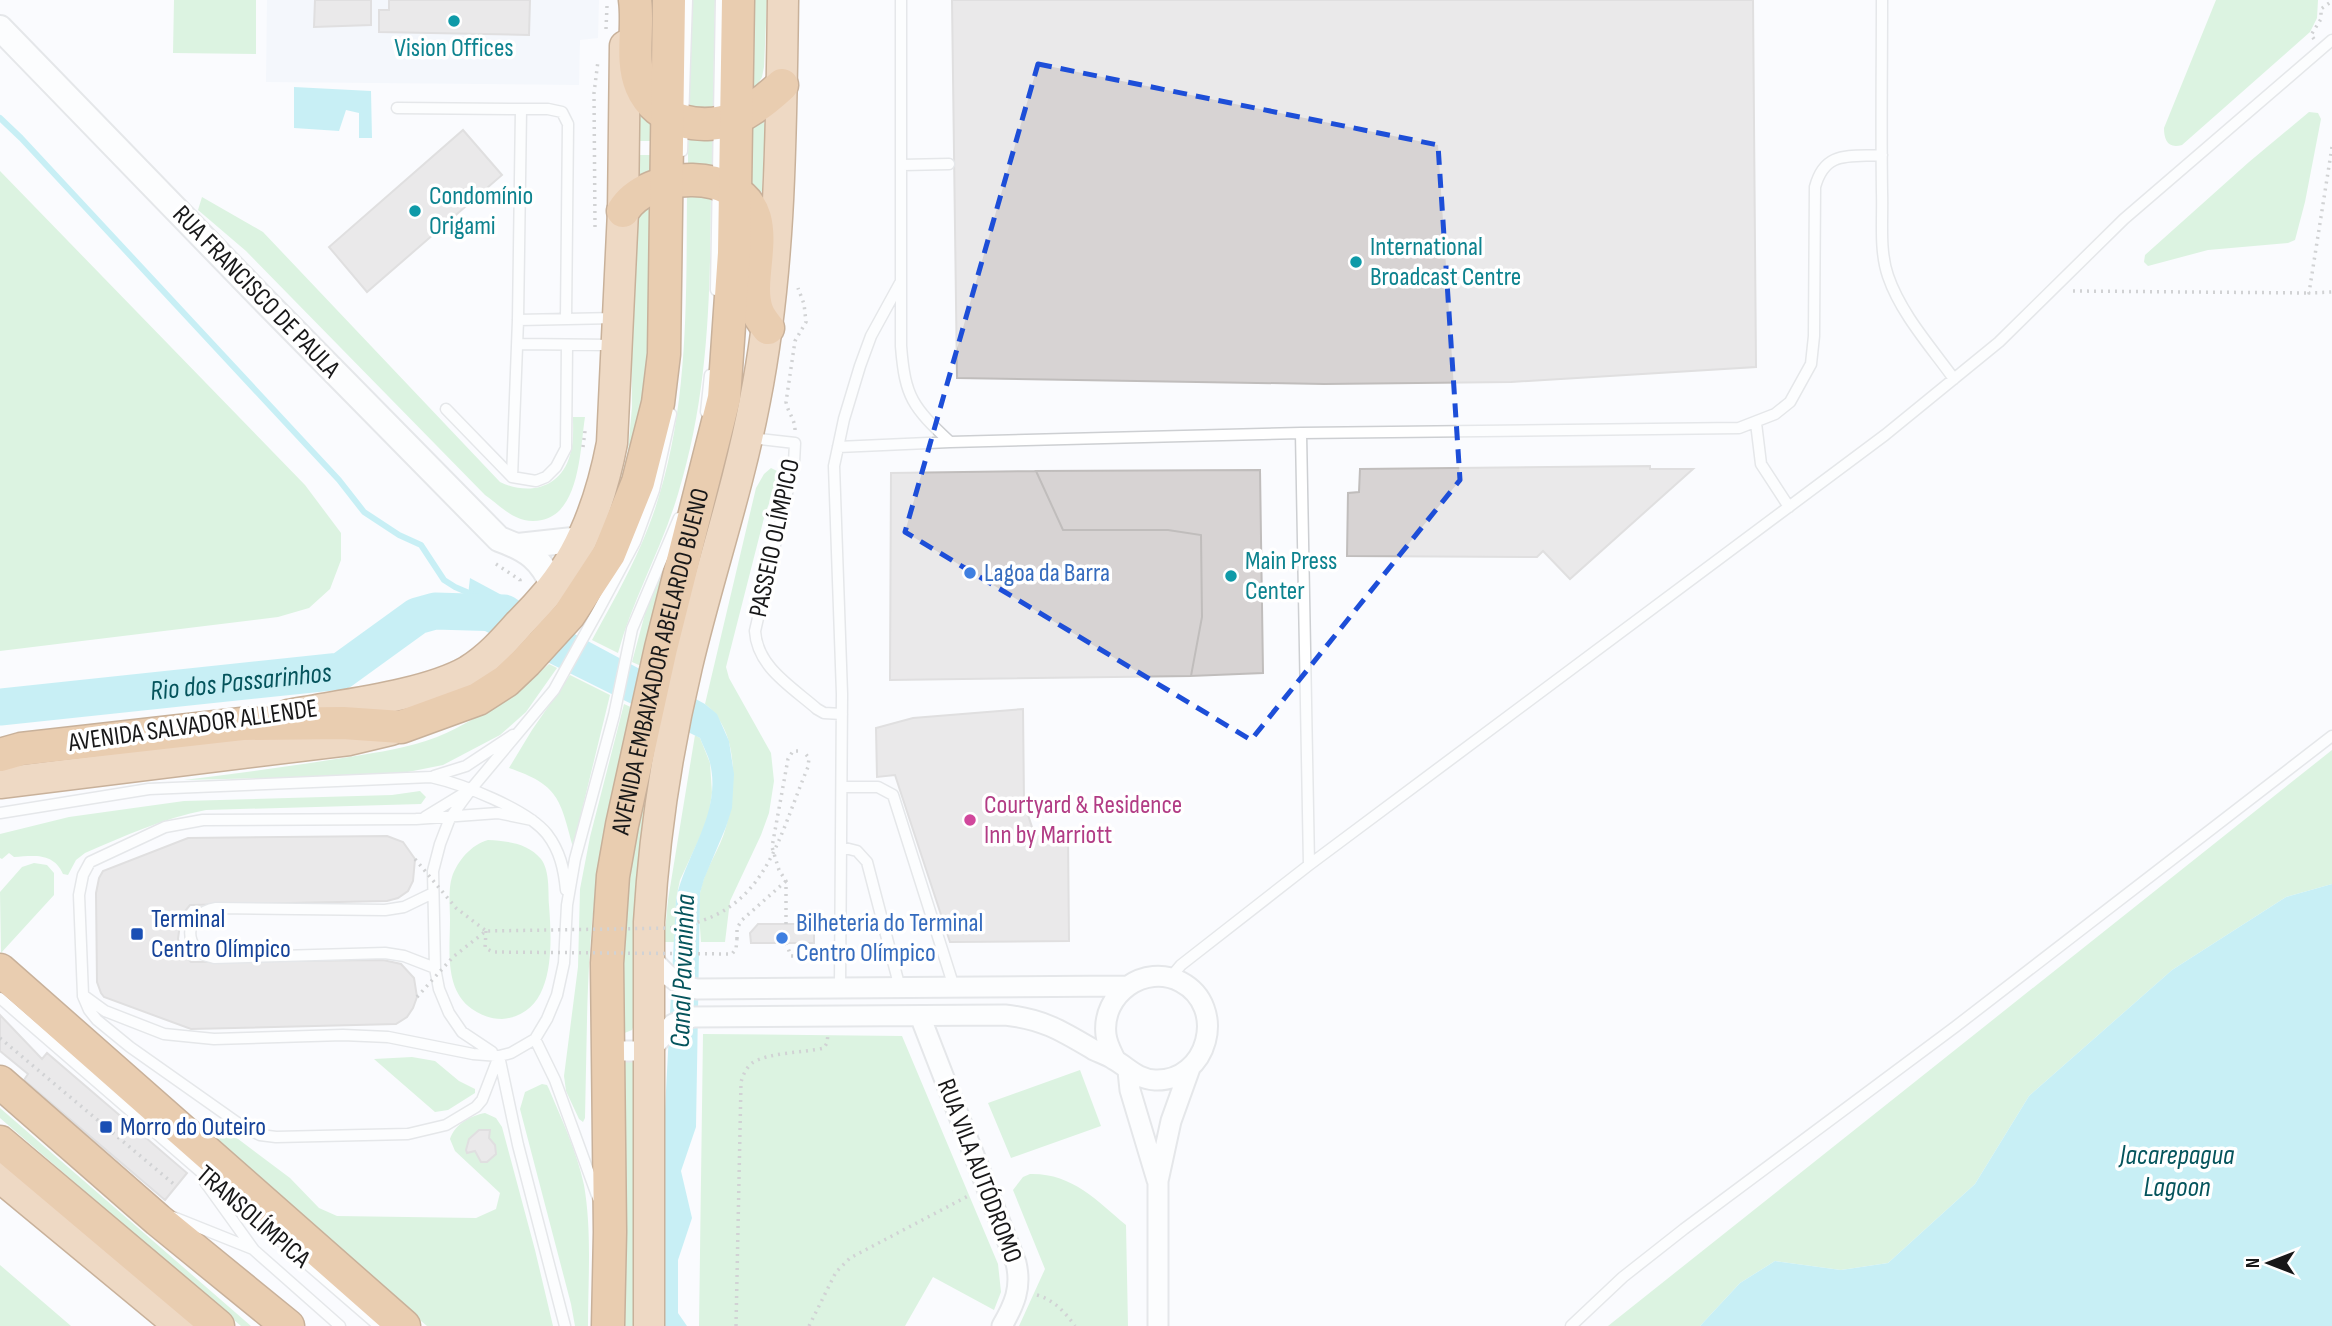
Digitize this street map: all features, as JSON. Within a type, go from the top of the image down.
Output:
[{"type":"highway","points":[[635,0],[637,72],[641,86],[649,100],[675,119],[728,120],[759,105],[782,85]]},
{"type":"highway","points":[[243,724],[343,723],[401,727],[478,699],[506,681],[513,654],[569,615],[609,554],[638,482],[658,403],[664,354],[679,177],[669,0]]},
{"type":"highway","name":"AVENIDA EMBAIXADOR ABELARDO BUENO","points":[[607,1326],[610,1232],[607,963],[613,877],[622,825],[657,731],[724,398],[728,120],[738,0]]},
{"type":"highway","points":[[623,211],[631,200],[644,191],[679,177],[701,179],[727,188],[747,204],[758,233],[756,307],[768,328]]},
{"type":"highway","name":"AVENIDA SALVADOR ALLENDE","points":[[7,751],[243,724]]},
{"type":"highway","points":[[0,970],[404,1326]]},
{"type":"highway","points":[[0,1082],[158,1220],[292,1323]]},
{"type":"highway","points":[[0,1142],[218,1326]]},
{"type":"main road","points":[[513,654],[582,539],[606,477],[612,443],[623,211],[626,0]]},
{"type":"main road","name":"AVENIDA EMBAIXADOR ABELARDO BUENO","points":[[674,656],[723,536],[747,437],[768,328],[778,215],[783,0]]},
{"type":"main road","name":"AVENIDA SALVADOR ALLENDE","points":[[243,724],[412,691],[513,654]]},
{"type":"main road","points":[[0,783],[349,740],[401,727]]},
{"type":"main road","name":"AVENIDA EMBAIXADOR ABELARDO BUENO","points":[[649,1326],[650,956],[657,731]]},
{"type":"main road","points":[[0,1177],[180,1326]]},
{"type":"street","name":"RUA FRANCISCO DE PAULA","points":[[0,28],[248,285],[499,539],[518,546],[545,568],[547,594]]},
{"type":"street","points":[[518,546],[582,539]]},
{"type":"street","points":[[650,956],[670,977],[689,987],[1127,986]]},
{"type":"street","points":[[1158,1181],[1121,1065],[1108,1046],[1106,1023],[1111,1004],[1127,986],[1156,976],[1170,978],[1188,986],[1197,995],[1207,1016],[1208,1039],[1204,1050],[1190,1068],[1171,1121],[1158,1181],[1158,1326]]},
{"type":"street","points":[[608,1051],[650,1051],[669,1027],[686,1018],[1005,1015],[1038,1020],[1137,1076],[1156,1080],[1174,1077],[1190,1068]]},
{"type":"street","name":"RUA VILA AUTÓDROMO","points":[[920,1016],[1018,1271],[1018,1292],[1002,1326]]},
{"type":"lane","points":[[675,119],[687,0]]},
{"type":"lane","points":[[721,0],[728,120]]},
{"type":"lane","points":[[901,0],[903,376],[907,391],[930,423],[950,442]]},
{"type":"lane","points":[[1882,0],[1883,249],[1887,272],[1900,301],[1954,379]]},
{"type":"lane","points":[[1170,978],[1181,965],[1308,865],[1885,435],[1999,342],[2124,219],[2332,40]]},
{"type":"lane","points":[[397,108],[548,109],[562,112],[568,124],[566,318]]},
{"type":"lane","points":[[512,477],[518,344],[522,109]]},
{"type":"lane","points":[[838,447],[1301,433],[1739,428],[1775,414],[1790,402],[1811,364],[1814,335],[1815,187],[1818,174],[1826,163],[1834,159],[1882,155]]},
{"type":"lane","points":[[902,165],[949,164]]},
{"type":"lane","points":[[715,305],[727,188]]},
{"type":"lane","points":[[840,988],[842,714],[834,466],[844,419],[871,336],[902,280]]},
{"type":"lane","points":[[518,320],[566,318],[618,331]]},
{"type":"lane","points":[[518,344],[567,345],[618,331]]},
{"type":"lane","points":[[446,409],[512,477],[536,481],[546,478],[556,467],[566,448],[567,345]]},
{"type":"lane","points":[[705,419],[711,368]]},
{"type":"lane","points":[[565,1326],[518,1145],[499,1056],[477,1044],[456,1023],[439,989],[435,968],[433,871],[450,818],[554,690],[635,542],[654,490],[673,401]]},
{"type":"lane","points":[[1756,423],[1761,464],[1789,507]]},
{"type":"lane","points":[[1301,433],[1308,865]]},
{"type":"lane","name":"PASSEIO OLÍMPICO","points":[[747,437],[795,443],[794,463],[755,631],[758,649],[770,668],[824,713],[842,714]]},
{"type":"lane","points":[[83,995],[105,1011],[164,1034],[214,1039],[342,1035],[388,1037],[473,1054],[499,1056],[511,1053],[535,1039],[557,995],[564,963],[568,905],[575,859],[614,715],[632,629],[683,508]]},
{"type":"lane","points":[[431,778],[466,766],[522,729]]},
{"type":"lane","points":[[1571,1326],[1623,1277],[1684,1229],[1966,1019],[2332,736]]},
{"type":"lane","points":[[0,813],[149,789],[431,778],[472,788],[532,820],[546,832],[563,865],[568,905]]},
{"type":"lane","points":[[842,787],[878,787],[893,795],[954,988]]},
{"type":"lane","points":[[422,819],[472,788]]},
{"type":"lane","points":[[499,1056],[482,1100],[476,1107],[446,1125],[408,1134],[276,1137],[260,1135],[130,1047],[89,1010],[83,995],[79,895],[83,875],[90,862],[165,827],[203,820],[422,819],[498,813],[532,820]]},
{"type":"lane","points":[[841,847],[857,852],[867,862],[900,988]]},
{"type":"lane","points":[[433,894],[404,907],[385,911],[216,908],[203,911],[194,920],[190,933],[194,946],[201,955],[214,958],[385,953],[404,956],[435,968]]},
{"type":"lane","name":"TRANSOLÍMPICA","points":[[0,998],[379,1326]]},
{"type":"lane","points":[[535,1039],[555,1080],[610,1232]]},
{"type":"lane","name":"TRANSOLÍMPICA","points":[[0,1071],[292,1323]]},
{"type":"lane","points":[[194,1167],[254,1250],[340,1326]]},
{"type":"lane","points":[[169,1215],[254,1250]]},
{"type":"path","points":[[2309,293],[2332,147]]},
{"type":"path","points":[[2051,291],[2332,292]]},
{"type":"path","points":[[416,997],[453,957],[486,931],[691,926],[717,916],[740,902],[764,872],[808,767],[809,758],[803,751],[793,751],[788,759],[774,832],[773,854],[786,881],[786,924]]},
{"type":"path","points":[[415,859],[456,908],[486,931]]},
{"type":"path","points":[[486,931],[485,948],[493,952],[732,954],[736,949],[737,928],[742,920],[786,881]]},
{"type":"path","points":[[786,943],[791,956],[826,957]]},
{"type":"path","points":[[736,1326],[741,1082],[744,1072],[751,1064],[761,1059],[824,1048],[828,1036]]},
{"type":"path","points":[[0,1038],[176,1186]]},
{"type":"path","points":[[809,1326],[836,1272],[850,1258],[986,1187]]},
{"type":"path","points":[[1018,1292],[1046,1298],[1061,1308],[1075,1326]]},
{"type":"highlighted area","points":[[1038,64],[1438,145],[1460,480],[1251,740],[905,532]]},
{"type":"shaded area","points":[[267,0],[599,0],[598,38],[580,40],[579,85],[266,82]]},
{"type":"green space","points":[[174,0],[256,0],[256,54],[173,53]]},
{"type":"green space","points":[[689,0],[715,0],[713,111],[688,107]]},
{"type":"green space","points":[[748,0],[767,0],[764,67],[762,77],[753,92],[747,86]]},
{"type":"green space","points":[[2216,0],[2318,0],[2317,18],[2310,32],[2182,145],[2173,146],[2166,140],[2164,128]]},
{"type":"green space","points":[[633,104],[654,127],[654,141],[631,141]]},
{"type":"green space","points":[[2309,112],[2318,113],[2321,119],[2295,240],[2288,243],[2208,250],[2148,266],[2144,262],[2145,255]]},
{"type":"green space","points":[[763,121],[762,191],[759,195],[748,187],[751,128]]},
{"type":"green space","points":[[688,139],[713,139],[712,167],[688,166]]},
{"type":"green space","points":[[631,155],[655,155],[654,173],[633,187]]},
{"type":"green space","points":[[0,171],[305,485],[341,533],[341,560],[330,589],[309,608],[278,617],[0,651]]},
{"type":"green space","points":[[687,192],[711,193],[710,270],[702,381],[678,494],[618,653],[592,640],[641,545],[669,460],[682,371]]},
{"type":"green space","points":[[202,197],[263,232],[500,482],[533,488],[552,482],[566,466],[570,455],[573,417],[585,417],[576,478],[564,505],[555,515],[529,521],[512,515],[485,495],[246,251],[198,210]]},
{"type":"green space","points":[[648,207],[651,208],[651,389],[606,539],[628,451],[632,407],[630,246],[636,218]]},
{"type":"green space","points":[[771,468],[779,472],[779,478],[765,514],[726,667],[729,678],[771,753],[774,781],[769,813],[761,835],[730,901],[725,942],[701,942],[700,893],[726,827],[733,778],[730,745],[724,729],[705,704],[756,488]]},
{"type":"green space","points":[[666,566],[646,668],[632,662],[647,606]]},
{"type":"green space","points":[[549,664],[557,668],[526,712],[500,735],[443,765],[403,773],[361,776],[184,780],[349,757],[426,741],[482,714]]},
{"type":"green space","points":[[570,675],[610,695],[573,847],[565,817],[555,796],[538,781],[509,768]]},
{"type":"green space","points":[[624,704],[635,709],[596,887],[589,974],[583,1122],[566,1091],[564,1076],[578,967],[580,889],[590,837]]},
{"type":"green space","points":[[657,726],[638,876],[634,1025],[632,1030],[622,1034],[620,964],[628,876]]},
{"type":"green space","points":[[695,735],[700,738],[710,763],[712,793],[708,820],[680,880],[676,899],[675,942],[664,942],[668,900]]},
{"type":"green space","points":[[2332,750],[2332,884],[2286,897],[2172,970],[2029,1096],[1975,1184],[1888,1263],[1841,1270],[1775,1261],[1740,1283],[1700,1326],[1608,1326]]},
{"type":"green space","points":[[420,791],[426,797],[421,804],[206,810],[190,813],[144,828],[85,853],[76,860],[68,875],[63,874],[54,862],[42,857],[14,857],[9,853],[0,858],[0,834],[69,817],[184,801],[392,795]]},
{"type":"green space","points":[[488,840],[510,842],[530,849],[544,864],[548,881],[551,939],[547,976],[533,1005],[520,1015],[502,1019],[482,1015],[463,1001],[450,968],[452,877],[466,854]]},
{"type":"green space","points":[[34,863],[47,865],[54,873],[54,895],[1,953],[0,892],[22,867]]},
{"type":"green space","points":[[703,1034],[902,1036],[998,1264],[1001,1292],[994,1310],[933,1277],[905,1326],[699,1326]]},
{"type":"green space","points":[[412,1057],[435,1061],[459,1081],[475,1089],[475,1093],[448,1110],[435,1112],[374,1059]]},
{"type":"green space","points":[[622,1059],[634,1059],[634,1326],[621,1326]]},
{"type":"green space","points":[[1080,1070],[1101,1126],[1011,1158],[988,1103]]},
{"type":"green space","points":[[542,1084],[547,1085],[564,1124],[584,1185],[589,1238],[588,1326],[575,1326],[520,1109],[525,1092]]},
{"type":"green space","points":[[0,1108],[251,1326],[241,1326],[0,1118]]},
{"type":"green space","points":[[485,1113],[496,1118],[502,1127],[553,1326],[427,1326],[314,1230],[194,1134],[209,1117],[290,1178],[319,1208],[337,1216],[476,1218],[496,1209],[500,1193],[455,1151],[450,1139],[455,1129],[464,1122]]},
{"type":"green space","points":[[1030,1174],[1045,1175],[1071,1183],[1126,1225],[1128,1326],[1019,1326],[1045,1269],[1013,1190],[1023,1177]]},
{"type":"green space","points":[[0,1265],[71,1326],[0,1326]]},
{"type":"water","points":[[294,87],[371,91],[372,138],[359,138],[359,113],[346,110],[339,131],[294,128]]},
{"type":"water","name":"Canal Pavuninha","points":[[470,578],[705,704],[717,714],[729,741],[734,774],[732,808],[700,893],[696,1127],[681,1171],[692,1218],[678,1260],[678,1313],[687,1326],[656,1326],[656,1282],[676,899],[707,816],[712,781],[709,760],[700,738],[465,621]]},
{"type":"water","name":"Jacarepagua Lagoon","points":[[2332,884],[2332,1326],[1700,1326],[1740,1283],[1775,1261],[1841,1270],[1888,1263],[1975,1184],[2029,1096],[2172,970],[2286,897]]},
{"type":"building","points":[[315,0],[371,0],[371,25],[314,27]]},
{"type":"building","name":"Vision Offices","points":[[389,0],[530,0],[529,35],[379,32],[379,10],[389,10]]},
{"type":"building","name":"International Broadcast Centre","points":[[952,0],[1753,0],[1756,367],[1511,382],[1324,384],[957,378]]},
{"type":"building","name":"Condomínio Origami","points":[[463,130],[502,175],[367,292],[329,247]]},
{"type":"building","points":[[1650,466],[1650,469],[1693,469],[1570,579],[1543,551],[1537,557],[1347,556],[1348,493],[1359,492],[1360,469]]},
{"type":"building","name":"Main Press Center","points":[[1260,470],[1263,673],[1191,676],[1202,617],[1201,535],[1168,530],[1063,530],[1036,471]]},
{"type":"building","points":[[1036,471],[1063,530],[1168,530],[1201,535],[1202,617],[1191,676],[890,680],[891,473]]},
{"type":"building","name":"Courtyard & Residence Inn by Marriott","points":[[1023,709],[1024,803],[1035,836],[1068,837],[1069,941],[950,942],[895,775],[877,777],[876,728],[913,718]]},
{"type":"building","name":"Terminal Centro Olímpico","points":[[387,836],[403,842],[415,859],[413,881],[408,891],[398,898],[387,901],[190,905],[181,916],[178,939],[183,954],[191,962],[383,960],[401,964],[414,978],[417,997],[407,1017],[396,1024],[191,1029],[104,997],[101,993],[97,982],[96,893],[103,871],[188,838]]},
{"type":"building","name":"Bilheteria do Terminal Centro Olímpico","points":[[758,924],[814,924],[814,943],[751,943],[750,933]]},
{"type":"building","name":"Morro do Outeiro","points":[[0,1015],[42,1059],[47,1053],[187,1173],[165,1200],[24,1080],[28,1074],[0,1051]]},
{"type":"building","points":[[479,1130],[490,1130],[489,1138],[495,1145],[496,1154],[487,1162],[481,1162],[475,1151],[467,1153],[466,1150],[469,1139]]},
{"type":"waterway","points":[[0,118],[339,480],[364,512],[399,535],[421,545],[444,580],[476,596]]},
{"type":"waterway","name":"Rio dos Passarinhos","points":[[0,707],[341,671],[417,616],[435,611],[504,613],[513,619]]},
{"type":"place","name":"Vision Offices","points":[[454,21]]},
{"type":"place","name":"Condomínio Origami","points":[[415,211]]},
{"type":"place","name":"International Broadcast Centre","points":[[1356,262]]},
{"type":"place","name":"Lagoa da Barra","points":[[970,573]]},
{"type":"place","name":"Main Press Center","points":[[1231,576]]},
{"type":"place","name":"Courtyard & Residence Inn by Marriott","points":[[970,820]]},
{"type":"place","name":"Terminal Centro Olímpico","points":[[137,934]]},
{"type":"place","name":"Bilheteria do Terminal Centro Olímpico","points":[[782,938]]},
{"type":"place","name":"Morro do Outeiro","points":[[106,1127]]}]
